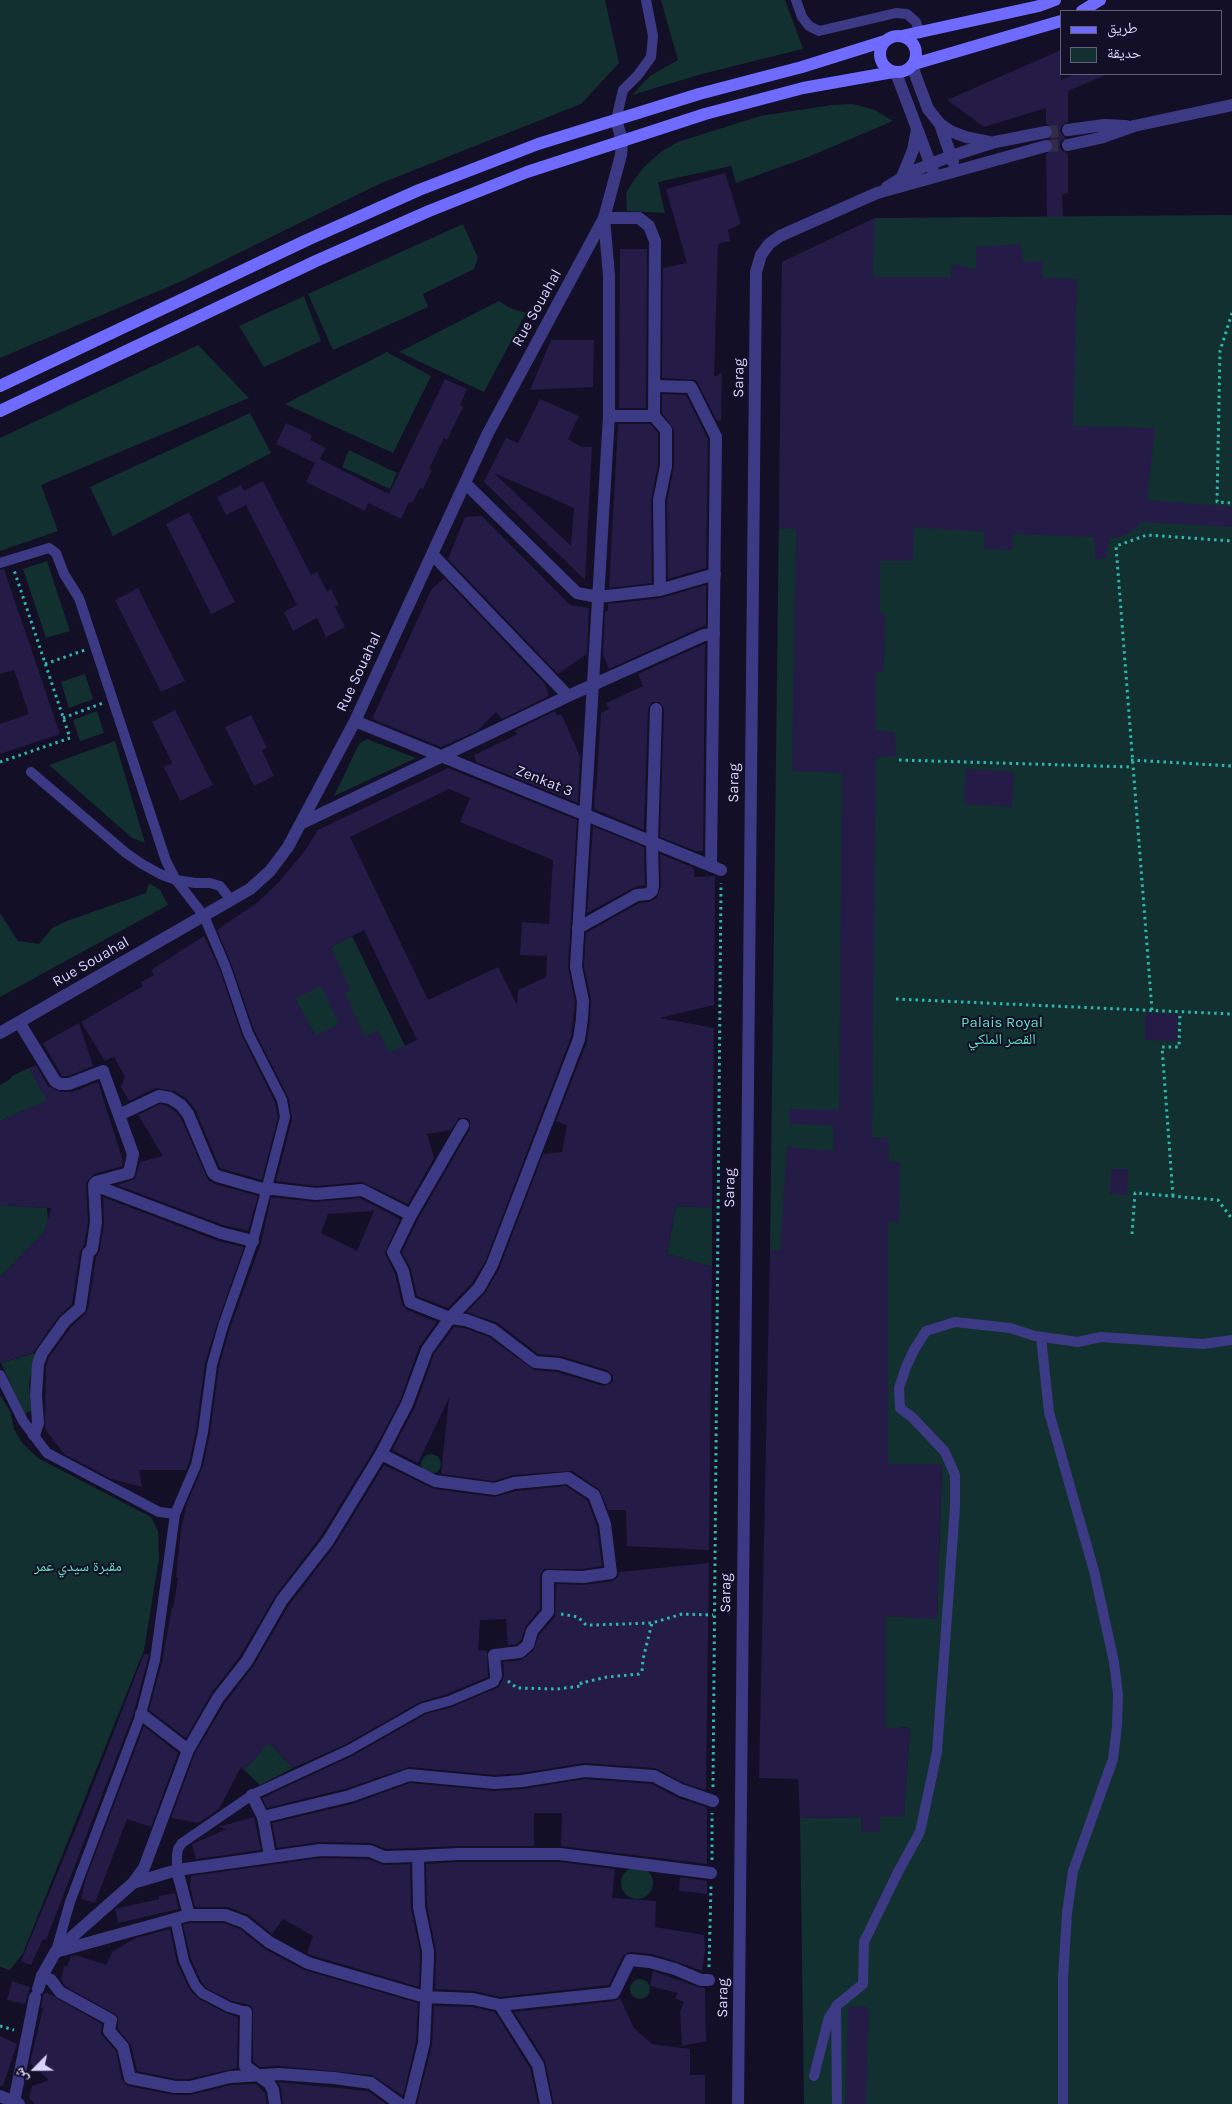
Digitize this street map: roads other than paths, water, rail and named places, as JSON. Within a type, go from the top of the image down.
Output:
[{"type":"main road","points":[[894,72],[883,64],[880,58],[882,46],[890,37],[920,33],[1039,6],[1055,0]]},
{"type":"main road","points":[[1084,10],[1100,0]]},
{"type":"main road","points":[[913,65],[1060,21]]},
{"type":"main road","points":[[0,412],[316,261],[429,211],[526,172],[705,114],[803,88],[907,71],[913,65],[917,53],[916,47],[912,42],[902,36]]},
{"type":"main road","points":[[0,386],[306,240],[419,190],[538,144],[699,94],[802,67],[885,41]]},
{"type":"street","points":[[913,65],[928,109],[940,124],[950,131],[966,137],[995,142]]},
{"type":"street","points":[[894,72],[935,178]]},
{"type":"street","points":[[1068,145],[1100,138],[1134,126],[1232,105]]},
{"type":"street","points":[[616,120],[622,140]]},
{"type":"street","points":[[940,124],[956,172]]},
{"type":"street","points":[[1068,130],[1104,125],[1134,126]]},
{"type":"street","points":[[902,177],[913,150],[917,129]]},
{"type":"street","points":[[877,193],[902,177],[951,156],[995,142],[1046,132]]},
{"type":"street","name":"Rue Souahal","points":[[0,1033],[250,889],[270,870],[288,847],[302,824],[355,721],[488,433],[604,218],[621,155],[622,140]]},
{"type":"street","points":[[877,193],[1046,146]]},
{"type":"street","name":"Sarag","points":[[738,2104],[756,272],[761,255],[769,244],[780,236],[877,193]]},
{"type":"street","points":[[0,2096],[15,2103],[36,1993],[42,1976],[56,1952],[133,1883],[144,1868],[188,1750],[218,1698],[247,1662],[282,1600],[328,1540],[381,1454],[407,1404],[427,1350],[450,1318],[479,1288],[492,1265],[578,1039],[583,1001],[576,967],[609,416],[609,276],[604,218],[639,218],[649,226],[656,241],[654,416],[666,430],[666,466],[659,500],[660,590]]},
{"type":"street","points":[[302,824],[568,696],[704,635],[714,634],[716,437],[691,387],[655,386]]},
{"type":"street","points":[[609,416],[654,416]]},
{"type":"street","points":[[465,483],[577,593],[598,597],[660,590],[715,574]]},
{"type":"street","points":[[432,554],[568,696]]},
{"type":"street","name":"Zenkat 3","points":[[355,721],[716,868],[714,634]]},
{"type":"street","points":[[578,928],[637,895],[648,894],[654,886],[652,842],[656,709]]},
{"type":"street","points":[[19,1022],[55,1081],[60,1084],[70,1084],[103,1071],[133,1154],[129,1173],[96,1182],[94,1185]]},
{"type":"street","points":[[119,1115],[159,1096],[170,1098],[181,1105],[188,1114],[213,1173],[217,1176],[268,1189],[316,1194],[362,1190],[411,1215]]},
{"type":"street","points":[[463,1125],[411,1215],[393,1252],[403,1271],[410,1302],[450,1318],[466,1320],[494,1330],[535,1362],[559,1364],[605,1378]]},
{"type":"street","points":[[94,1185],[221,1233],[253,1241]]},
{"type":"street","points":[[34,1435],[38,1424],[36,1394],[38,1364],[42,1353],[65,1321],[80,1308],[88,1253],[92,1249],[96,1222],[94,1185]]},
{"type":"street","points":[[381,1454],[435,1481],[495,1489],[514,1483],[568,1478],[594,1495],[605,1524],[611,1573],[583,1577],[548,1576],[548,1612],[532,1631],[528,1645],[520,1652],[494,1655],[496,1676]]},
{"type":"street","points":[[141,1714],[188,1750]]},
{"type":"street","points":[[263,1817],[350,1796],[409,1775],[495,1783],[522,1781],[585,1771],[654,1776],[681,1790],[712,1801]]},
{"type":"street","points":[[252,1795],[263,1817],[270,1856]]},
{"type":"street","points":[[133,1883],[178,1870],[320,1850],[370,1851],[384,1857],[560,1854],[712,1873]]},
{"type":"street","points":[[409,2104],[424,2043],[428,1951],[419,1907],[418,1856]]},
{"type":"street","points":[[178,1870],[189,1915]]},
{"type":"street","points":[[56,1952],[189,1915],[225,1915],[244,1922],[269,1942],[308,1963],[425,1997],[500,2004],[614,1993],[630,1960],[650,1962],[675,1969],[701,1980],[709,1980]]},
{"type":"street","points":[[42,1976],[51,1980],[60,1992],[111,2020],[109,2031],[124,2047],[130,2078],[175,2087],[190,2087],[230,2077],[280,2074],[371,2083],[400,2104]]},
{"type":"street","points":[[500,2004],[538,2065],[546,2104]]},
{"type":"street","points":[[246,2012],[244,2061],[248,2069],[269,2083],[273,2090],[275,2104]]},
{"type":"lane","points":[[616,120],[624,90],[651,57],[653,36],[646,0]]},
{"type":"lane","points":[[796,0],[802,17],[809,26],[819,31],[896,14],[907,14],[916,22],[920,33]]},
{"type":"lane","points":[[0,563],[47,548],[55,551],[64,574],[79,598],[114,699],[166,861],[176,880],[204,916],[226,968],[248,1033],[285,1108],[285,1117],[268,1189],[212,1365],[203,1432],[196,1465],[175,1514],[155,1660],[141,1714],[70,1902],[56,1952]]},
{"type":"lane","points":[[30,772],[126,853],[160,874],[176,880],[210,883],[220,886],[231,900]]},
{"type":"lane","points":[[814,2076],[829,2017],[836,2006],[863,1984],[864,1942],[920,1832],[937,1752],[955,1507],[955,1474],[945,1452],[913,1418],[900,1408],[899,1388],[906,1367],[926,1330],[955,1322],[1010,1328],[1041,1337],[1078,1342],[1101,1337],[1203,1344],[1232,1340]]},
{"type":"lane","points":[[1041,1337],[1049,1412],[1094,1571],[1114,1662],[1118,1694],[1113,1759],[1073,1871],[1068,1905],[1063,1971],[1063,2104]]},
{"type":"lane","points":[[0,1375],[23,1421],[47,1453],[158,1512],[175,1514]]},
{"type":"lane","points":[[178,1870],[177,1855],[182,1843],[252,1795],[349,1750],[423,1708],[449,1701],[494,1682],[496,1676]]},
{"type":"lane","points":[[175,1919],[184,1961],[202,1993],[229,2007],[246,2012]]},
{"type":"lane","points":[[836,2006],[837,2104]]},
{"type":"tunnel","points":[[1046,132],[1068,130]]},
{"type":"tunnel","points":[[1046,146],[1068,145]]},
{"type":"park label","name":"Palais Royal القصر الملكي","points":[[1002,1032]]},
{"type":"park label","name":"مقبرة سيدي عمر","points":[[78,1567]]}]
